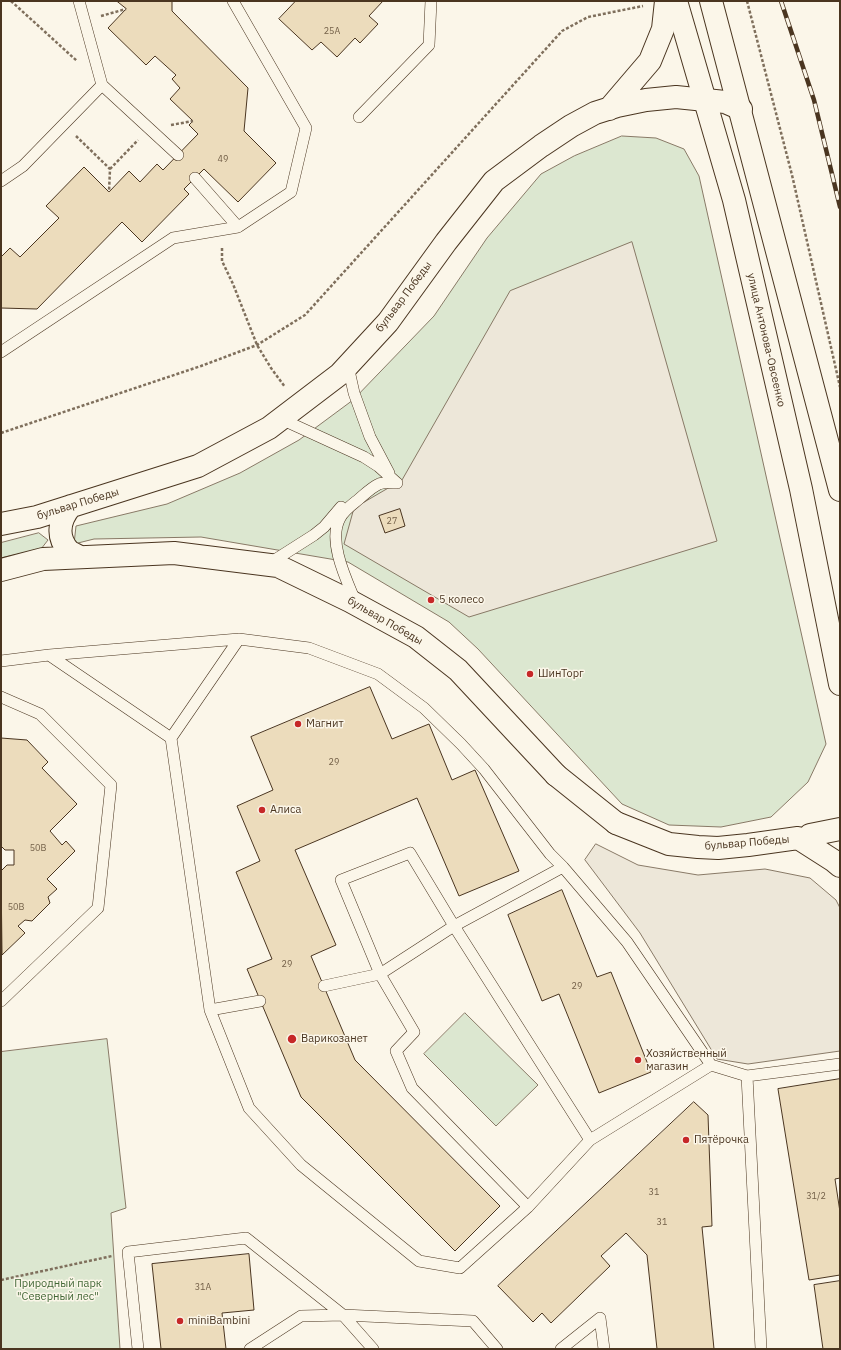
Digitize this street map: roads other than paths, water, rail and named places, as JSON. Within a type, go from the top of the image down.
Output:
[{"type":"main road","name":"улица Антонова-Овсеенко","points":[[676,1],[734,200],[801,489],[840,684]]},
{"type":"main road","points":[[711,1],[840,490]]},
{"type":"main road","name":"бульвар Победы","points":[[609,109],[650,61],[663,29],[656,3]]},
{"type":"main road","name":"бульвар Победы","points":[[1,524],[37,517],[198,466],[268,428],[281,419],[340,374],[388,322],[446,242],[494,181],[571,126],[596,113],[646,100],[676,97],[704,99],[724,102],[740,109]]},
{"type":"main road","points":[[71,506],[64,515],[60,524],[61,536],[69,551],[80,557]]},
{"type":"main road","points":[[37,517],[50,523],[56,536],[52,550],[43,559]]},
{"type":"main road","name":"бульвар Победы","points":[[1,570],[43,559],[174,553],[278,566],[357,605],[416,637],[458,670],[556,775],[616,823],[669,844],[718,848],[804,837],[840,829]]},
{"type":"main road","name":"бульвар Победы","points":[[804,837],[840,866]]},
{"type":"lane","points":[[79,1],[102,85],[178,155]]},
{"type":"lane","points":[[1,352],[172,238],[238,227],[291,192],[306,128],[233,1]]},
{"type":"lane","points":[[359,117],[429,45],[431,1]]},
{"type":"lane","points":[[1,182],[23,166],[102,85]]},
{"type":"lane","points":[[195,178],[238,227]]},
{"type":"lane","points":[[348,366],[354,393],[370,437],[387,470],[397,483]]},
{"type":"lane","points":[[281,419],[364,457],[378,466],[397,483]]},
{"type":"lane","points":[[268,565],[324,527],[349,499],[362,488],[380,478],[397,483]]},
{"type":"lane","points":[[357,605],[338,558],[337,526],[340,518],[350,507],[380,483],[397,483]]},
{"type":"lane","points":[[239,639],[170,738],[210,1010],[249,1108],[301,1165],[419,1262],[460,1268],[528,1206],[590,1140],[711,1065]]},
{"type":"lane","points":[[1,661],[49,655],[239,639],[309,648],[378,674],[424,708],[461,744],[484,770],[550,854],[563,867],[627,942],[711,1065],[747,1076],[840,1064]]},
{"type":"lane","points":[[49,655],[170,738]]},
{"type":"lane","points":[[1,697],[40,714],[111,785],[98,908],[1,1001]]},
{"type":"lane","points":[[528,1206],[412,1088],[396,1051],[414,1032],[380,974],[341,880],[410,853],[454,926],[590,1140]]},
{"type":"lane","points":[[324,986],[380,974],[454,926],[563,867]]},
{"type":"lane","points":[[210,1010],[260,1001]]},
{"type":"lane","points":[[747,1076],[761,1349]]},
{"type":"lane","points":[[138,1349],[128,1252],[246,1238],[343,1315],[373,1349]]},
{"type":"lane","points":[[250,1349],[301,1316],[343,1315],[473,1321],[498,1349]]},
{"type":"lane","points":[[561,1349],[600,1318],[604,1349]]},
{"type":"railway","points":[[781,1],[814,100],[840,207]]},
{"type":"place","name":"5 колесо","points":[[431,600]]},
{"type":"place","name":"ШинТорг","points":[[530,674]]},
{"type":"place","name":"Магнит","points":[[298,724]]},
{"type":"place","name":"Алиса","points":[[262,810]]},
{"type":"place","name":"Варикозанет","points":[[292,1039]]},
{"type":"place","name":"Хозяйственный магазин","points":[[638,1060]]},
{"type":"place","name":"Пятёрочка","points":[[686,1140]]},
{"type":"place","name":"miniBambini","points":[[180,1321]]},
{"type":"park label","name":"Природный парк \"Северный лес\"","points":[[58,1290]]}]
